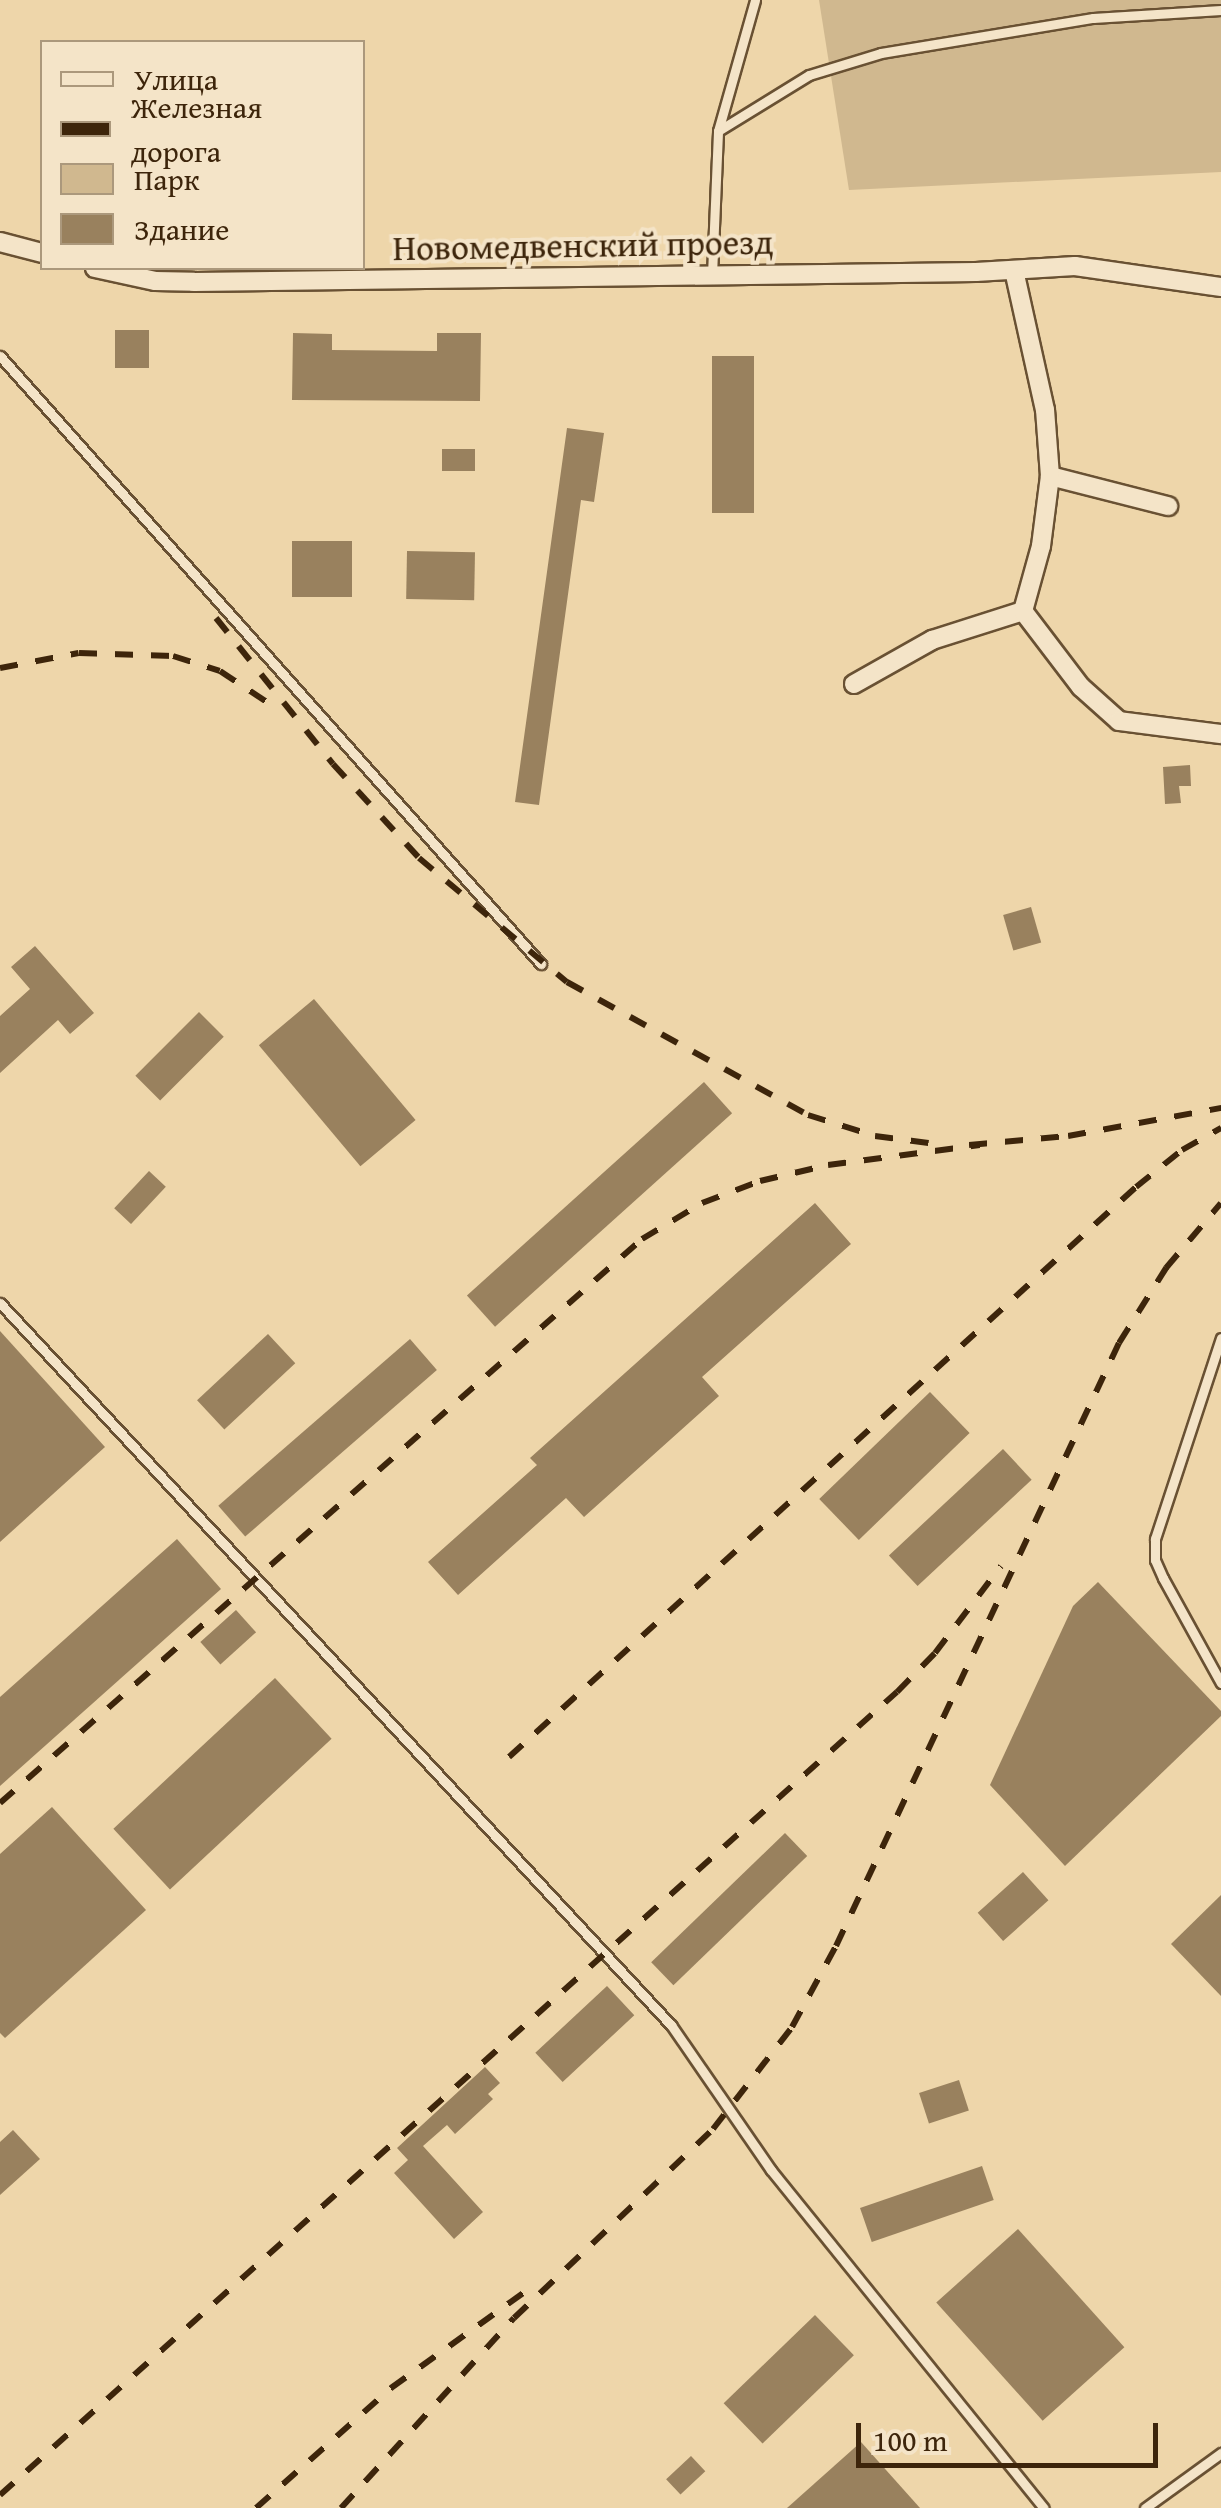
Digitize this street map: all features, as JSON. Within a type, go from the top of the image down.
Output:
[{"type":"street","points":[[0,242],[40,252]]},
{"type":"street","name":"Новомедвенский проезд","points":[[104,270],[154,281],[194,282],[1075,266],[1221,287]]},
{"type":"street","points":[[1014,270],[1045,410],[1050,476],[1041,546],[1023,611]]},
{"type":"street","points":[[1050,476],[1168,506]]},
{"type":"street","points":[[854,684],[932,640],[1023,611]]},
{"type":"street","points":[[1023,611],[1082,687],[1119,721],[1221,734]]},
{"type":"lane","points":[[712,275],[718,131],[755,0]]},
{"type":"lane","points":[[718,131],[810,75],[882,52],[1092,18],[1221,10]]},
{"type":"lane","points":[[0,356],[541,964]]},
{"type":"lane","points":[[0,1303],[671,2024],[771,2170],[1044,2508]]},
{"type":"lane","points":[[1221,1338],[1155,1538],[1155,1560],[1163,1578],[1221,1683]]},
{"type":"lane","points":[[1145,2508],[1221,2453]]},
{"type":"green space","points":[[819,0],[1221,0],[1221,172],[849,190]]},
{"type":"building","points":[[115,330],[149,330],[149,368],[115,368]]},
{"type":"building","points":[[293,333],[332,334],[332,350],[437,351],[437,333],[481,333],[480,401],[292,400]]},
{"type":"building","points":[[712,356],[754,356],[754,513],[712,513]]},
{"type":"building","points":[[567,428],[604,433],[594,502],[581,500],[539,805],[515,802]]},
{"type":"building","points":[[442,449],[475,449],[475,471],[442,471]]},
{"type":"building","points":[[292,541],[352,541],[352,597],[292,597]]},
{"type":"building","points":[[407,551],[475,552],[474,600],[406,599]]},
{"type":"building","points":[[1190,765],[1191,786],[1179,786],[1181,803],[1165,804],[1163,767]]},
{"type":"building","points":[[1031,907],[1041,943],[1013,951],[1003,915]]},
{"type":"building","points":[[35,946],[94,1013],[70,1034],[58,1020],[0,1073],[0,1016],[30,989],[11,967]]},
{"type":"building","points":[[314,999],[416,1120],[360,1166],[259,1045]]},
{"type":"building","points":[[199,1012],[224,1037],[160,1100],[135,1076]]},
{"type":"building","points":[[704,1082],[732,1113],[495,1327],[467,1295]]},
{"type":"building","points":[[149,1171],[166,1187],[131,1224],[114,1208]]},
{"type":"building","points":[[815,1203],[851,1244],[702,1377],[719,1396],[584,1517],[566,1498],[458,1595],[428,1562],[537,1465],[530,1458]]},
{"type":"building","points":[[0,1331],[105,1447],[0,1542]]},
{"type":"building","points":[[268,1334],[295,1363],[224,1429],[197,1400]]},
{"type":"building","points":[[410,1339],[437,1370],[245,1537],[218,1506]]},
{"type":"building","points":[[930,1392],[970,1433],[859,1540],[819,1499]]},
{"type":"building","points":[[1003,1449],[1032,1480],[918,1586],[889,1555]]},
{"type":"building","points":[[177,1539],[221,1589],[0,1786],[0,1697]]},
{"type":"building","points":[[1098,1582],[1221,1711],[1221,1716],[1065,1866],[990,1785],[1073,1606]]},
{"type":"building","points":[[236,1610],[256,1632],[220,1664],[200,1642]]},
{"type":"building","points":[[275,1678],[332,1739],[170,1889],[113,1829]]},
{"type":"building","points":[[52,1807],[146,1910],[5,2038],[0,2033],[0,1854]]},
{"type":"building","points":[[785,1833],[807,1856],[673,1985],[651,1962]]},
{"type":"building","points":[[1023,1872],[1048,1900],[1003,1941],[978,1913]]},
{"type":"building","points":[[1221,1895],[1221,1996],[1171,1944]]},
{"type":"building","points":[[607,1986],[634,2015],[563,2082],[535,2053]]},
{"type":"building","points":[[485,2067],[500,2083],[488,2094],[493,2099],[455,2134],[447,2125],[423,2146],[483,2212],[454,2239],[394,2173],[408,2160],[397,2148]]},
{"type":"building","points":[[959,2080],[969,2110],[929,2123],[919,2093]]},
{"type":"building","points":[[13,2130],[40,2159],[0,2195],[0,2142]]},
{"type":"building","points":[[982,2166],[994,2200],[872,2242],[860,2208]]},
{"type":"building","points":[[1018,2229],[1124,2347],[1043,2421],[936,2303]]},
{"type":"building","points":[[815,2315],[854,2355],[763,2444],[724,2403]]},
{"type":"building","points":[[861,2442],[920,2508],[787,2508]]},
{"type":"building","points":[[691,2456],[705,2471],[680,2495],[666,2479]]},
{"type":"railway","points":[[216,618],[333,764],[419,858],[567,982],[808,1115],[875,1136],[929,1143]]},
{"type":"railway","points":[[0,668],[79,653],[173,656],[220,671],[276,708]]},
{"type":"railway","points":[[969,1145],[1068,1136],[1221,1108]]},
{"type":"railway","points":[[509,1757],[1136,1187],[1182,1150],[1221,1128]]},
{"type":"railway","points":[[0,1803],[642,1239],[702,1203],[760,1181],[828,1165],[980,1145]]},
{"type":"railway","points":[[341,2508],[514,2318],[713,2129],[792,2027],[836,1946],[1119,1343],[1166,1268],[1221,1203]]},
{"type":"railway","points":[[0,2495],[897,1692],[935,1653],[1001,1566]]},
{"type":"railway","points":[[256,2508],[391,2388],[530,2288]]}]
